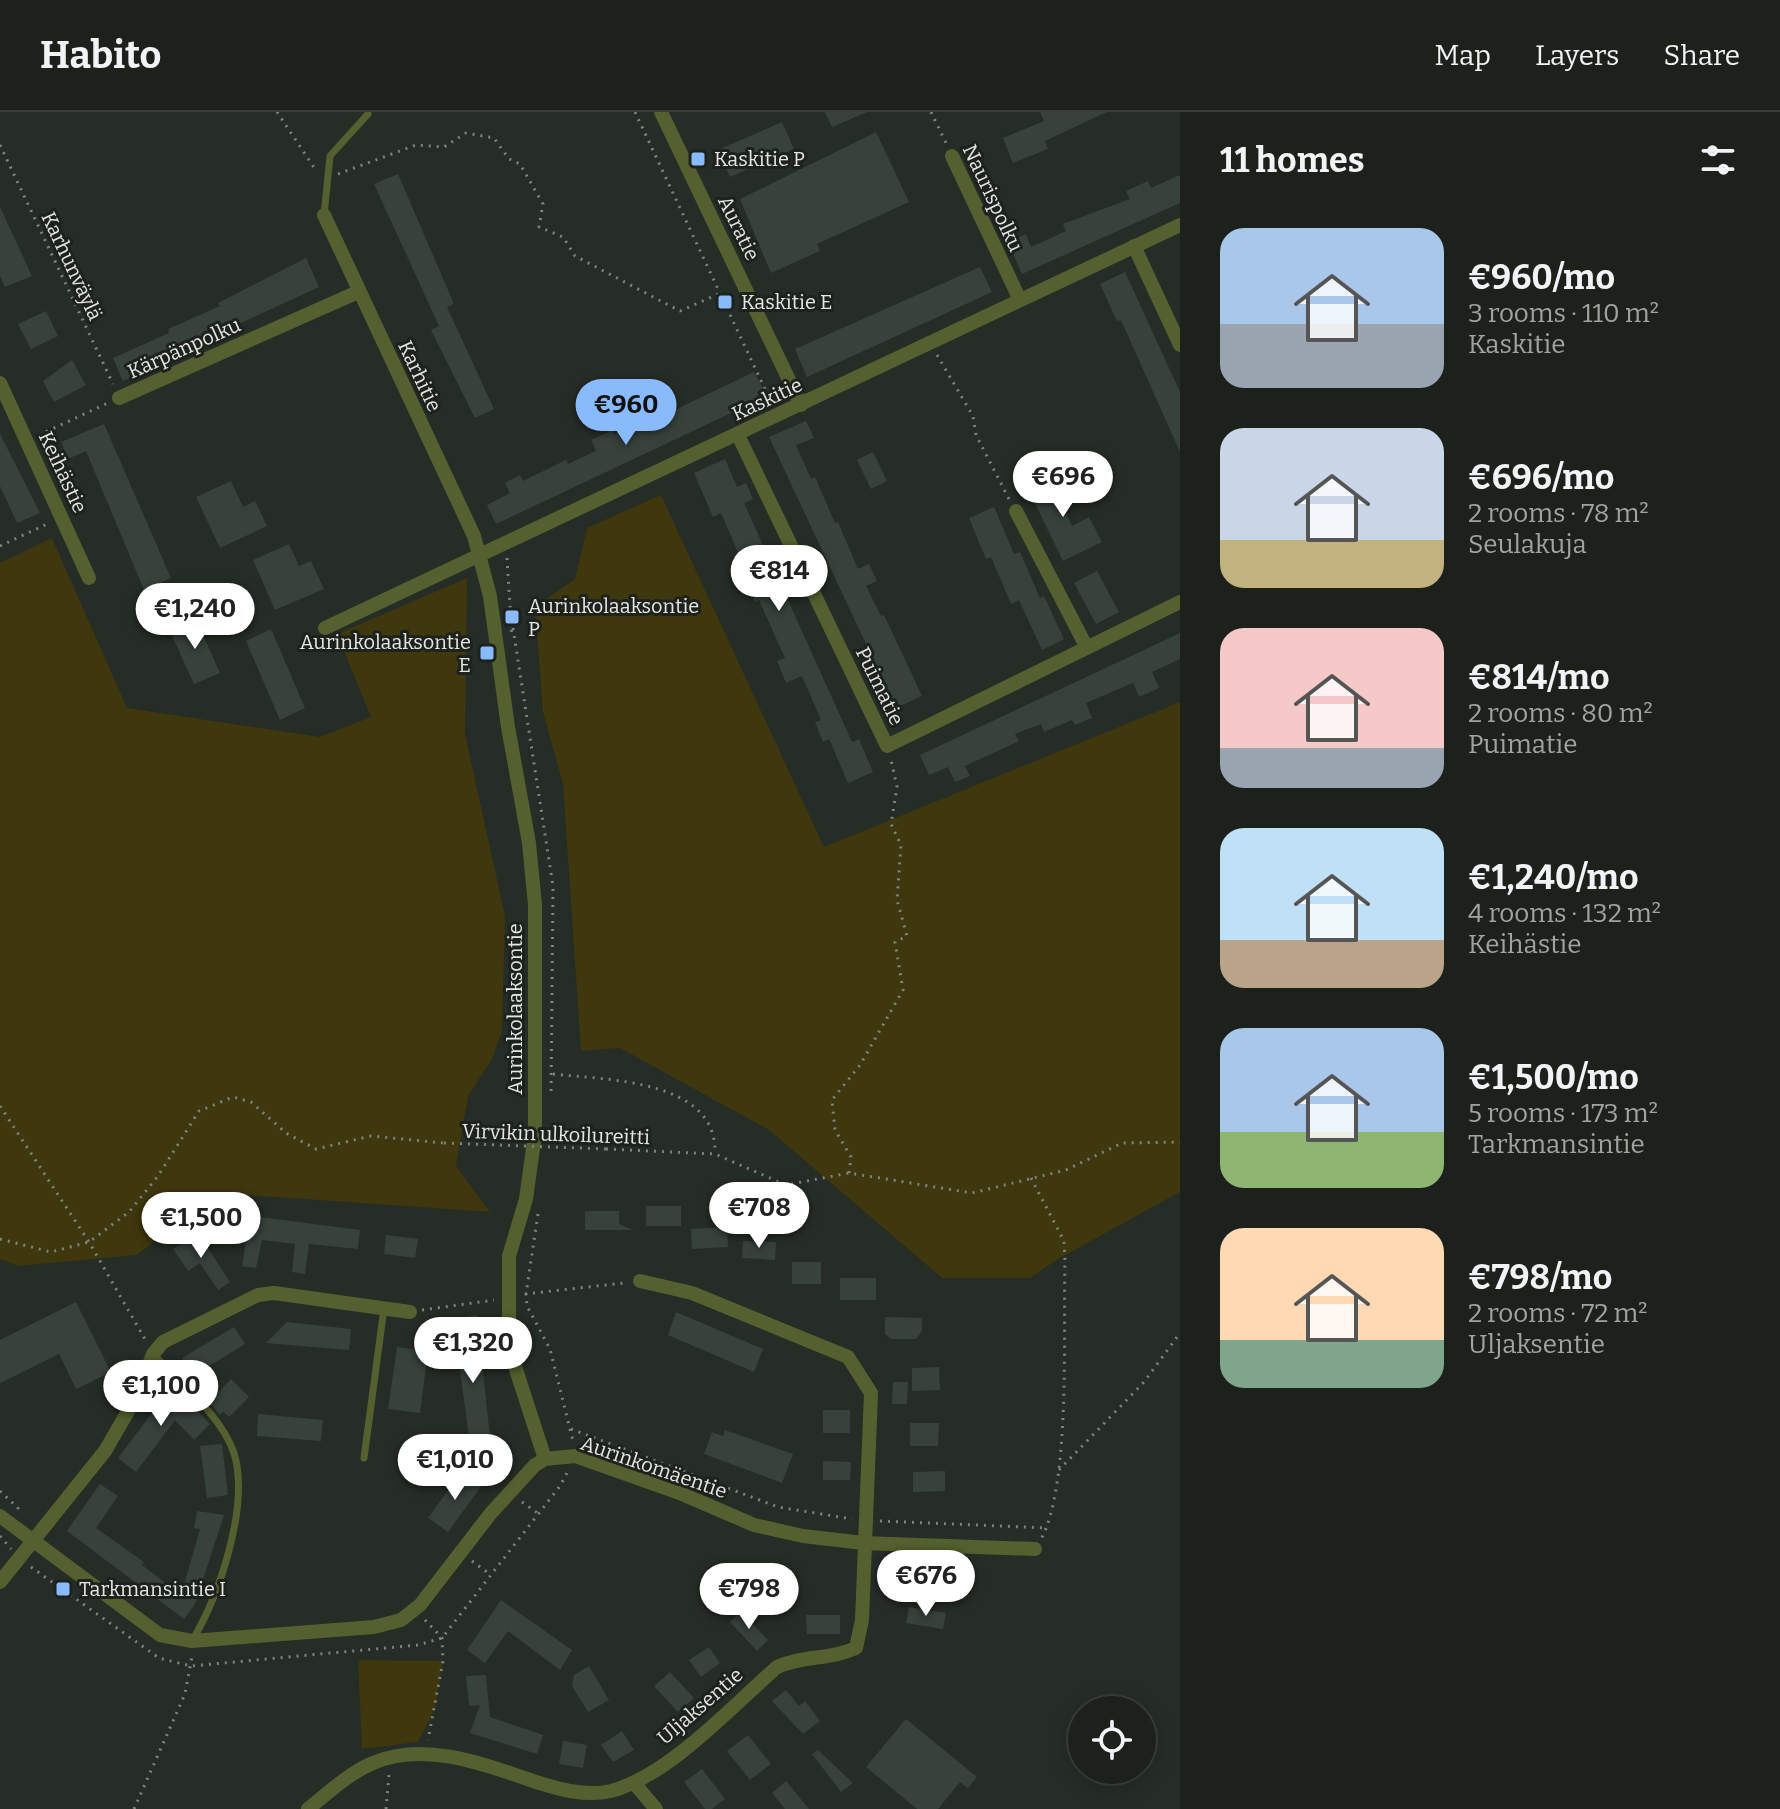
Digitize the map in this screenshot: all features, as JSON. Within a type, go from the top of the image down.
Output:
[{"type":"street","name":"Auratie","points":[[661,112],[801,405]]},
{"type":"street","name":"Naurispolku","points":[[952,156],[1020,300]]},
{"type":"street","name":"Karhitie","points":[[324,215],[480,554]]},
{"type":"street","name":"Kaskitie","points":[[325,628],[1180,225]]},
{"type":"street","points":[[1134,246],[1180,345]]},
{"type":"street","name":"Kärpänpolku","points":[[119,398],[358,292]]},
{"type":"street","name":"Keihästie","points":[[0,383],[89,578]]},
{"type":"street","name":"Puimatie","points":[[738,435],[887,746],[1180,602]]},
{"type":"street","points":[[1016,511],[1087,648]]},
{"type":"street","name":"Aurinkolaaksontie","points":[[480,554],[529,843],[535,905],[535,1125],[526,1199],[509,1256],[509,1348],[545,1459]]},
{"type":"street","name":"Uljaksentie","points":[[308,1809],[374,1762],[425,1753],[584,1794],[610,1791],[634,1783],[666,1762],[777,1667],[799,1657],[835,1658],[856,1648],[862,1620],[871,1393],[848,1357],[692,1293],[640,1281]]},
{"type":"street","points":[[0,1582],[105,1451],[138,1394],[153,1354],[163,1342],[203,1319],[258,1295],[274,1293],[410,1312]]},
{"type":"street","name":"Aurinkomäentie","points":[[545,1459],[575,1456],[682,1494],[754,1525],[863,1543],[1035,1549]]},
{"type":"street","points":[[0,1516],[160,1635],[192,1641],[374,1627],[401,1620],[415,1609],[491,1513],[535,1465],[545,1459]]},
{"type":"street","points":[[634,1783],[656,1809]]},
{"type":"lane","points":[[324,215],[330,156],[368,114]]},
{"type":"lane","points":[[364,1458],[384,1308]]},
{"type":"lane","points":[[153,1354],[214,1419],[234,1454],[237,1503],[223,1573],[208,1614],[192,1641]]},
{"type":"path","points":[[277,112],[315,170],[328,178],[416,145],[444,147],[466,133],[494,138],[509,159],[520,164],[543,204],[539,227],[563,237],[575,256],[680,311],[721,293]]},
{"type":"path","points":[[635,112],[772,403],[759,409]]},
{"type":"path","name":"Naurispolku","points":[[931,112],[952,156]]},
{"type":"path","name":"Karhunväylä","points":[[0,145],[119,398]]},
{"type":"path","points":[[931,343],[973,416],[976,435],[1016,511]]},
{"type":"path","name":"Kärpänpolku","points":[[26,440],[119,398]]},
{"type":"path","points":[[0,546],[62,518]]},
{"type":"path","points":[[497,651],[511,638],[513,628],[506,545]]},
{"type":"path","points":[[849,1173],[851,1157],[835,1130],[832,1100],[860,1065],[903,990],[895,942],[907,936],[897,900],[901,845],[891,824],[897,787],[887,746]]},
{"type":"path","points":[[553,1074],[629,1083],[680,1095],[706,1117],[715,1133],[715,1154]]},
{"type":"path","name":"Virvikin ulkoilureitti","points":[[0,1239],[51,1252],[89,1242],[129,1212],[158,1176],[199,1111],[233,1097],[251,1102],[286,1133],[316,1149],[371,1136],[444,1143],[715,1154],[786,1185],[849,1173],[972,1193],[1066,1170],[1122,1143],[1180,1142]]},
{"type":"path","points":[[0,1106],[89,1242],[153,1354]]},
{"type":"path","points":[[1031,1178],[1064,1241],[1059,1470],[1047,1528],[1035,1549]]},
{"type":"path","points":[[0,1536],[19,1558],[159,1658],[191,1666],[418,1645],[442,1638],[560,1486],[575,1456],[550,1349],[527,1306],[526,1294]]},
{"type":"path","points":[[1059,1470],[1144,1382],[1180,1333]]},
{"type":"path","points":[[571,1429],[778,1507],[865,1521],[1047,1528]]},
{"type":"path","points":[[518,1500],[539,1514]]},
{"type":"path","points":[[415,1609],[442,1638],[441,1673],[425,1753]]},
{"type":"path","points":[[134,1809],[185,1694],[191,1666]]},
{"type":"path","points":[[379,1775],[392,1772],[388,1776],[386,1809]]},
{"type":"shaded area","points":[[661,495],[824,847],[1180,702],[1180,1192],[1058,1259],[1030,1278],[942,1278],[769,1130],[620,1048],[581,1051],[563,784],[543,712],[535,607],[575,579],[587,528]]},
{"type":"shaded area","points":[[52,538],[127,708],[320,737],[371,717],[337,634],[467,578],[465,734],[505,916],[502,1031],[492,1059],[468,1096],[456,1166],[490,1212],[217,1193],[137,1255],[18,1266],[0,1259],[0,563]]},
{"type":"shaded area","points":[[358,1660],[443,1661],[435,1709],[418,1742],[362,1749]]},
{"type":"building","points":[[825,112],[867,112],[832,127]]},
{"type":"building","points":[[1040,112],[1107,112],[1045,141],[1048,149],[1013,163],[1003,138],[1044,121]]},
{"type":"building","points":[[782,122],[794,149],[730,177],[718,150]]},
{"type":"building","points":[[876,132],[909,202],[817,244],[820,251],[771,273],[740,199]]},
{"type":"building","points":[[398,174],[454,304],[447,307],[494,409],[475,418],[431,330],[439,326],[374,184]]},
{"type":"building","points":[[1180,175],[1180,203],[1022,274],[1008,242],[1026,234],[1031,247],[1066,231],[1063,224],[1130,199],[1126,191],[1148,181],[1151,188]]},
{"type":"building","points":[[0,207],[32,276],[5,287],[0,276]]},
{"type":"building","points":[[306,258],[319,287],[165,358],[167,362],[123,381],[113,358],[169,333],[168,329],[220,306],[218,303]]},
{"type":"building","points":[[980,267],[992,292],[807,377],[795,349]]},
{"type":"building","points":[[1125,272],[1180,392],[1180,452],[1121,320],[1117,321],[1100,284]]},
{"type":"building","points":[[46,311],[58,336],[31,349],[18,324]]},
{"type":"building","points":[[72,360],[86,385],[54,402],[43,381]]},
{"type":"building","points":[[754,372],[767,396],[496,524],[487,505],[510,493],[505,483],[520,475],[523,481],[566,460],[568,464],[596,451],[591,440],[612,430],[614,434],[661,413],[662,416]]},
{"type":"building","points":[[806,421],[814,438],[796,445],[811,479],[815,477],[835,523],[838,522],[858,569],[869,564],[877,581],[866,586],[881,616],[884,615],[922,696],[896,708],[769,437]]},
{"type":"building","points":[[104,424],[171,578],[144,590],[86,451],[68,459],[61,442]]},
{"type":"building","points":[[0,434],[40,513],[17,523],[0,486]]},
{"type":"building","points":[[873,452],[887,481],[871,489],[857,460]]},
{"type":"building","points":[[725,459],[737,487],[746,483],[753,499],[744,503],[852,742],[859,739],[873,772],[848,783],[829,739],[823,742],[815,722],[821,720],[802,676],[786,683],[777,661],[785,658],[759,600],[755,602],[746,579],[749,578],[721,513],[713,517],[694,473]]},
{"type":"building","points":[[1053,478],[1056,485],[1067,480],[1075,498],[1062,504],[1072,526],[1089,517],[1102,542],[1063,561],[1028,489]]},
{"type":"building","points":[[231,481],[243,507],[255,501],[267,526],[220,548],[196,497]]},
{"type":"building","points":[[994,507],[1014,554],[1020,552],[1040,598],[1044,596],[1064,639],[1042,650],[1019,600],[1011,604],[991,557],[986,559],[969,518]]},
{"type":"building","points":[[289,544],[299,566],[311,561],[324,589],[275,610],[253,560]]},
{"type":"building","points":[[1097,571],[1119,612],[1096,624],[1074,583]]},
{"type":"building","points":[[195,617],[220,673],[194,684],[169,629]]},
{"type":"building","points":[[271,629],[305,708],[280,720],[246,641]]},
{"type":"building","points":[[1180,633],[1180,659],[1152,672],[1159,688],[1139,697],[1133,683],[1086,703],[1092,718],[1075,725],[1072,720],[1044,732],[1041,724],[1015,734],[1019,741],[965,766],[970,776],[955,782],[948,767],[929,775],[920,755]]},
{"type":"building","points":[[646,1206],[681,1206],[681,1226],[646,1226]]},
{"type":"building","points":[[585,1211],[619,1211],[619,1224],[633,1230],[585,1230]]},
{"type":"building","points":[[230,1213],[360,1230],[358,1249],[309,1244],[305,1274],[292,1272],[295,1244],[262,1240],[256,1268],[242,1266],[246,1241],[227,1239]]},
{"type":"building","points":[[727,1227],[728,1247],[692,1249],[691,1229]]},
{"type":"building","points":[[198,1233],[230,1282],[218,1290],[200,1263],[188,1271],[173,1249]]},
{"type":"building","points":[[386,1235],[418,1239],[415,1258],[384,1254]]},
{"type":"building","points":[[743,1241],[776,1242],[775,1260],[742,1258]]},
{"type":"building","points":[[792,1262],[821,1262],[821,1284],[792,1284]]},
{"type":"building","points":[[840,1278],[876,1278],[876,1300],[840,1300]]},
{"type":"building","points":[[76,1302],[111,1372],[76,1389],[59,1354],[0,1383],[0,1340]]},
{"type":"building","points":[[676,1312],[763,1349],[754,1372],[668,1335]]},
{"type":"building","points":[[477,1315],[492,1456],[472,1459],[453,1319]]},
{"type":"building","points":[[885,1317],[922,1318],[922,1331],[916,1339],[892,1339],[885,1334]]},
{"type":"building","points":[[287,1322],[351,1329],[349,1350],[266,1343]]},
{"type":"building","points":[[234,1327],[245,1344],[193,1376],[182,1358]]},
{"type":"building","points":[[397,1347],[428,1351],[420,1413],[388,1409]]},
{"type":"building","points":[[939,1367],[940,1390],[912,1391],[912,1368]]},
{"type":"building","points":[[231,1379],[249,1397],[229,1417],[223,1411],[220,1415],[209,1402]]},
{"type":"building","points":[[893,1382],[908,1382],[907,1404],[892,1404]]},
{"type":"building","points":[[156,1383],[169,1387],[159,1423],[185,1398],[210,1424],[194,1440],[175,1420],[136,1472],[118,1458],[155,1409],[149,1407]]},
{"type":"building","points":[[823,1410],[850,1410],[850,1433],[823,1433]]},
{"type":"building","points":[[258,1414],[323,1420],[321,1441],[257,1436]]},
{"type":"building","points":[[910,1423],[939,1423],[938,1446],[910,1446]]},
{"type":"building","points":[[725,1430],[793,1454],[782,1483],[704,1454],[712,1432],[723,1436]]},
{"type":"building","points":[[222,1444],[228,1495],[207,1498],[200,1446]]},
{"type":"building","points":[[823,1461],[851,1462],[850,1480],[823,1480]]},
{"type":"building","points":[[462,1471],[482,1485],[448,1532],[428,1518]]},
{"type":"building","points":[[945,1471],[945,1491],[913,1492],[913,1472]]},
{"type":"building","points":[[100,1484],[118,1496],[96,1528],[144,1562],[142,1565],[181,1595],[200,1529],[194,1528],[197,1511],[224,1515],[195,1604],[184,1619],[67,1531]]},
{"type":"building","points":[[915,1563],[944,1565],[943,1583],[914,1582]]},
{"type":"building","points":[[501,1600],[572,1650],[560,1670],[508,1631],[485,1663],[467,1650]]},
{"type":"building","points":[[909,1607],[946,1613],[943,1629],[906,1623]]},
{"type":"building","points":[[741,1612],[768,1640],[757,1651],[730,1622]]},
{"type":"building","points":[[806,1615],[840,1615],[840,1634],[807,1634]]},
{"type":"building","points":[[709,1647],[720,1663],[701,1677],[689,1660]]},
{"type":"building","points":[[589,1666],[609,1700],[588,1712],[572,1686],[574,1675]]},
{"type":"building","points":[[670,1672],[694,1698],[678,1712],[654,1686]]},
{"type":"building","points":[[486,1675],[490,1717],[543,1735],[537,1754],[470,1733],[480,1705],[469,1706],[466,1676]]},
{"type":"building","points":[[786,1690],[799,1706],[805,1701],[820,1721],[803,1734],[772,1701]]},
{"type":"building","points":[[906,1719],[977,1777],[968,1788],[960,1782],[938,1809],[917,1809],[866,1767]]},
{"type":"building","points":[[622,1731],[634,1750],[613,1762],[601,1745]]},
{"type":"building","points":[[748,1735],[771,1764],[750,1780],[727,1751]]},
{"type":"building","points":[[563,1741],[587,1745],[583,1768],[559,1764]]},
{"type":"building","points":[[818,1750],[853,1783],[841,1792],[812,1754]]},
{"type":"building","points":[[702,1769],[725,1799],[712,1809],[705,1809],[684,1782]]},
{"type":"building","points":[[786,1781],[809,1809],[785,1809],[772,1793]]},
{"type":"place","name":"Kaskitie P","points":[[698,159]]},
{"type":"place","name":"Kaskitie E","points":[[725,302]]},
{"type":"place","name":"Aurinkolaaksontie P","points":[[512,617]]},
{"type":"place","name":"Aurinkolaaksontie E","points":[[487,653]]},
{"type":"place","name":"Tarkmansintie I","points":[[63,1589]]}]
